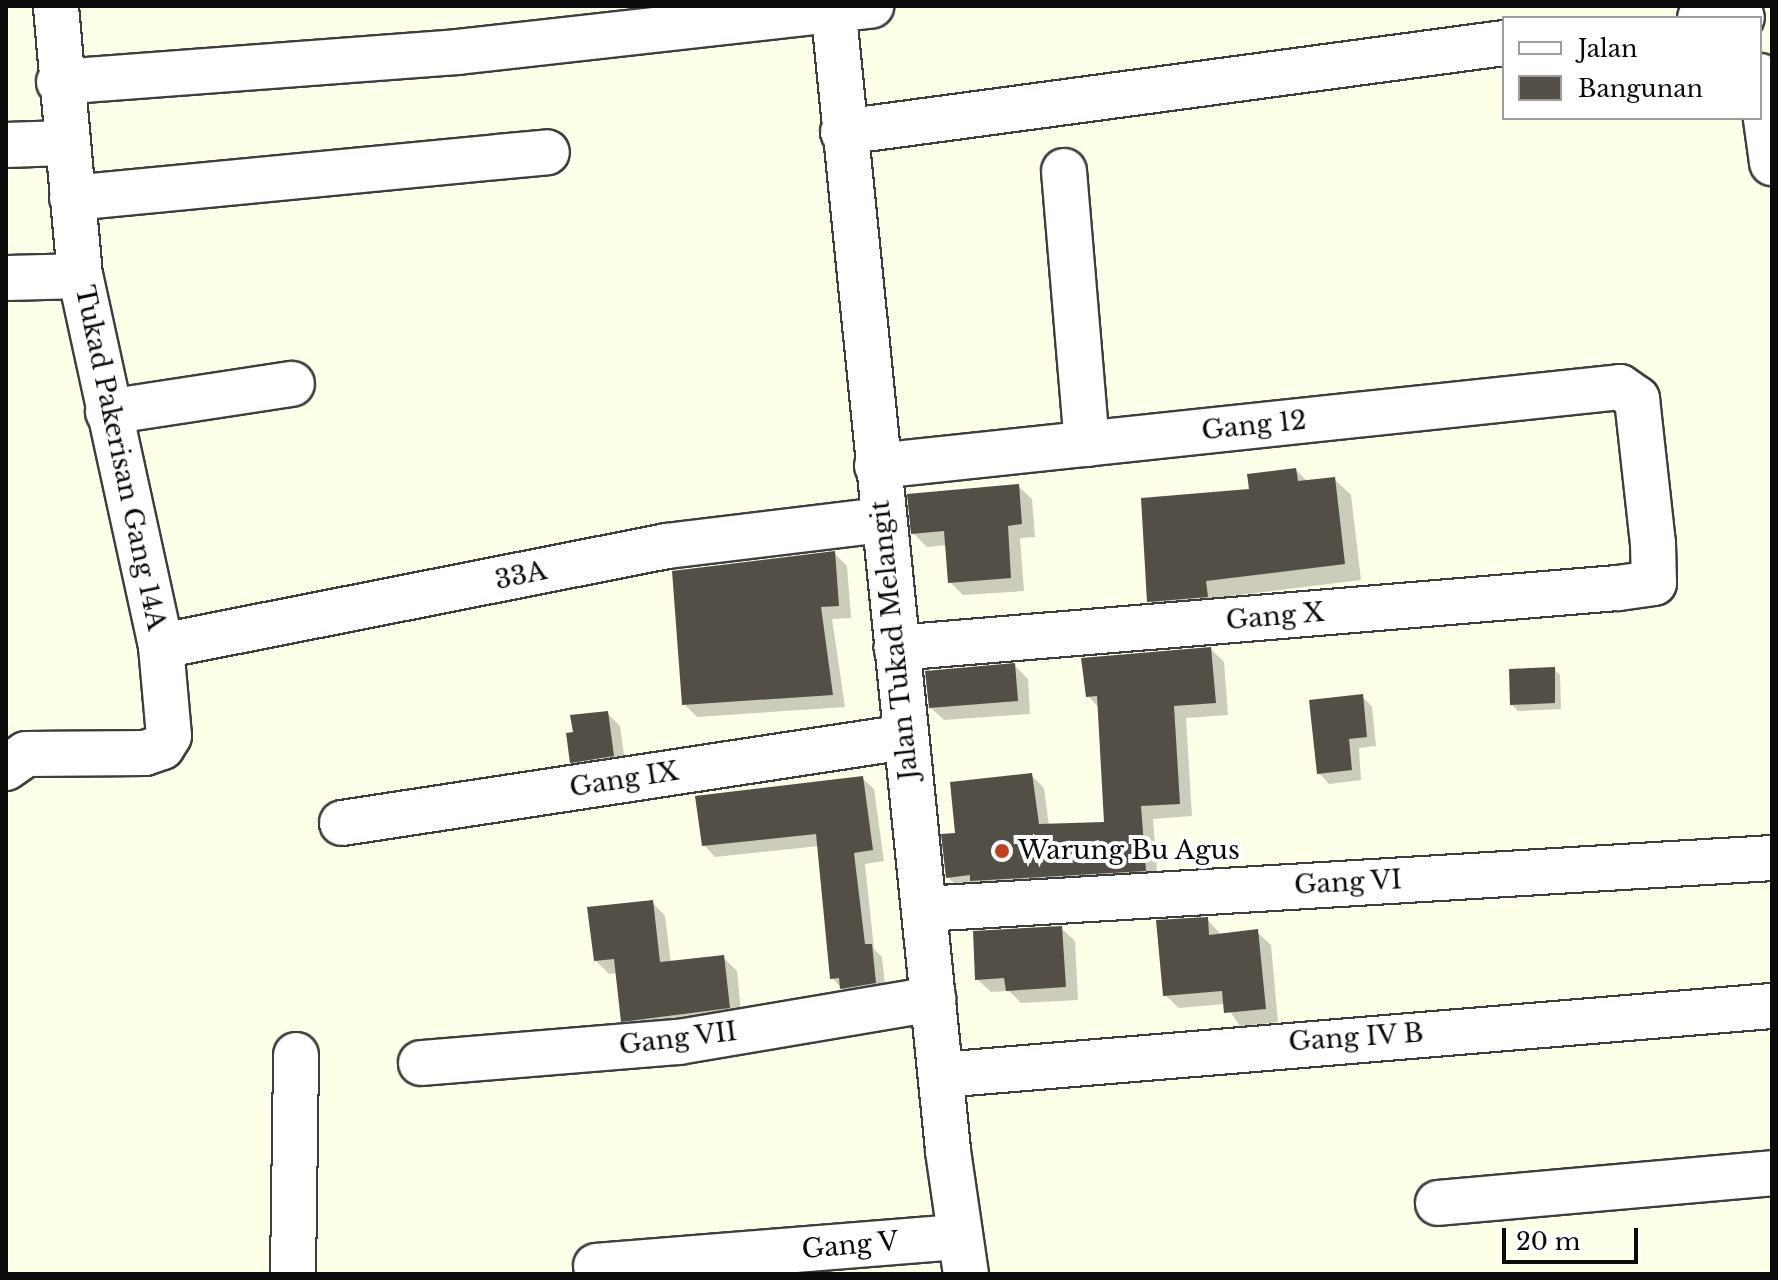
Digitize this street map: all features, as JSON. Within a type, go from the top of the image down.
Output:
[{"type":"street","name":"Tukad Pakerisan Gang 14A","points":[[6,768],[26,754],[145,753],[162,747],[169,736],[161,646],[80,276],[59,82],[56,6]]},
{"type":"street","points":[[59,82],[458,52],[846,8]]},
{"type":"street","name":"Jalan Tukad Melangit","points":[[846,8],[843,132],[941,1075],[963,1255]]},
{"type":"street","points":[[843,132],[1502,43]]},
{"type":"street","points":[[1762,90],[1772,163]]},
{"type":"street","points":[[6,145],[65,143]]},
{"type":"street","points":[[72,198],[547,152]]},
{"type":"street","points":[[1064,171],[1087,444]]},
{"type":"street","points":[[6,278],[80,276]]},
{"type":"street","points":[[108,412],[292,384]]},
{"type":"street","name":"Gang 12","points":[[877,466],[1620,387],[1631,390],[1640,415],[1654,583]]},
{"type":"street","name":"33A","points":[[161,646],[667,546],[883,520]]},
{"type":"street","name":"Gang X","points":[[896,648],[1654,583]]},
{"type":"street","name":"Gang IX","points":[[342,823],[905,737]]},
{"type":"street","name":"Gang VI","points":[[924,909],[1772,858]]},
{"type":"street","name":"Gang VII","points":[[421,1063],[679,1042],[933,999]]},
{"type":"street","name":"Gang IV B","points":[[941,1075],[1772,1006]]},
{"type":"street","points":[[293,1274],[296,1055]]},
{"type":"street","points":[[1438,1203],[1772,1173]]},
{"type":"street","name":"Gang V","points":[[596,1266],[963,1255]]},
{"type":"building","points":[[1296,468],[1298,481],[1335,477],[1345,564],[1206,581],[1208,597],[1147,602],[1141,498],[1249,489],[1247,474]]},
{"type":"building","points":[[1019,484],[1022,524],[1008,526],[1011,578],[948,583],[944,531],[911,534],[907,494]]},
{"type":"building","points":[[835,551],[839,606],[821,607],[833,695],[682,705],[672,571]]},
{"type":"building","points":[[1211,647],[1216,703],[1174,706],[1180,804],[1141,806],[1146,871],[970,881],[970,875],[946,878],[941,834],[955,833],[950,782],[1032,773],[1039,824],[1104,822],[1097,696],[1086,697],[1081,658]]},
{"type":"building","points":[[1015,663],[1018,701],[929,708],[925,671]]},
{"type":"building","points":[[1555,667],[1555,703],[1510,705],[1509,669]]},
{"type":"building","points":[[1363,694],[1367,737],[1349,739],[1352,770],[1317,774],[1309,700]]},
{"type":"building","points":[[608,711],[614,756],[570,763],[566,733],[573,732],[570,715]]},
{"type":"building","points":[[863,776],[873,850],[854,853],[865,944],[872,944],[876,983],[840,989],[839,978],[830,979],[816,834],[702,846],[695,796]]},
{"type":"building","points":[[653,900],[660,962],[724,955],[730,1008],[621,1022],[614,959],[594,961],[587,907]]},
{"type":"building","points":[[1208,917],[1209,935],[1258,929],[1266,1009],[1224,1013],[1222,991],[1163,996],[1156,920]]},
{"type":"building","points":[[1062,926],[1066,987],[1006,991],[1004,978],[975,980],[973,931]]},
{"type":"place","name":"Warung Bu Agus","points":[[1002,851]]}]
